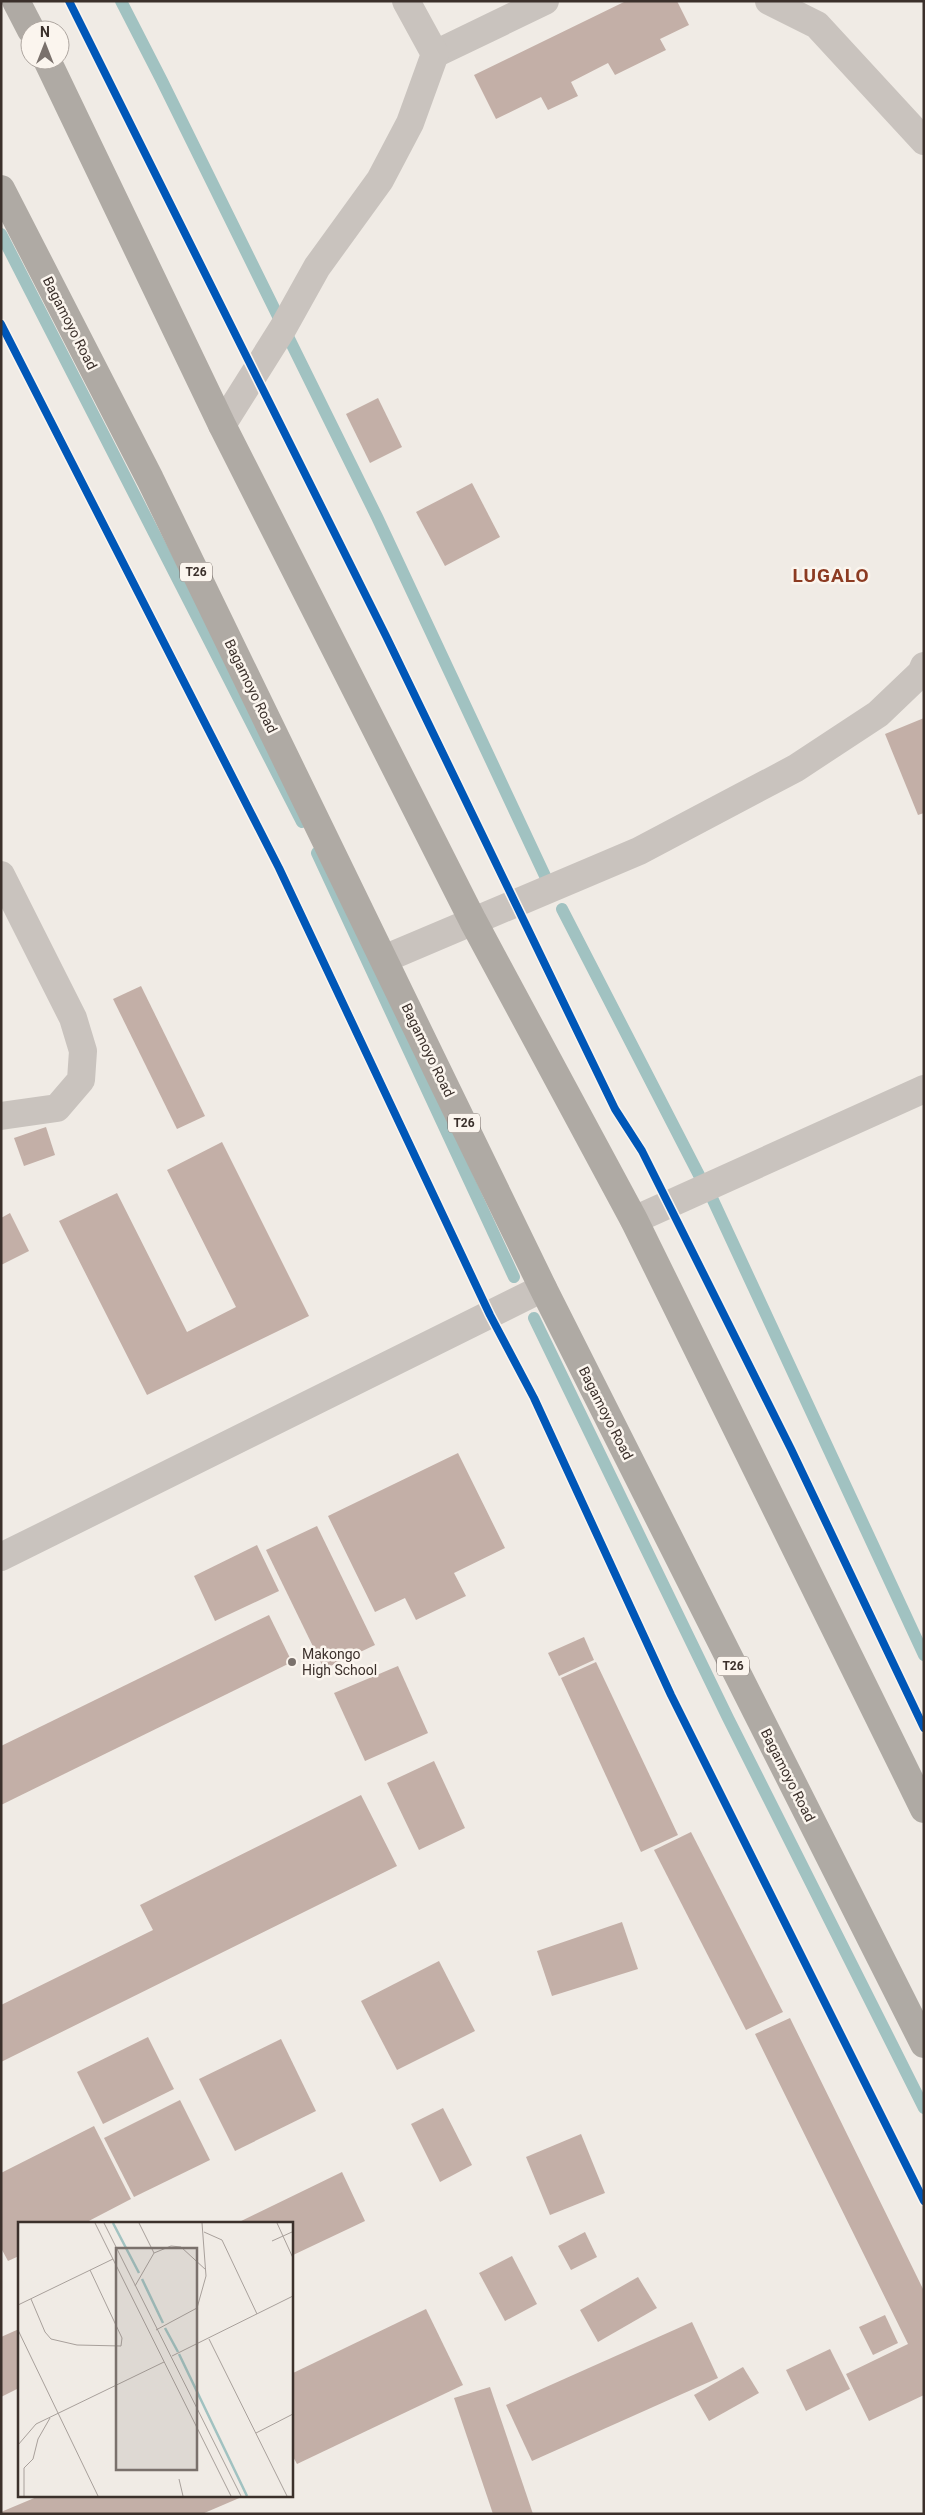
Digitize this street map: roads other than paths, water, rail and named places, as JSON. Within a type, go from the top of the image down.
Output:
[{"type":"highway","points":[[16,1],[26,20]]},
{"type":"highway","points":[[52,70],[222,425],[473,921],[634,1220],[924,1809]]},
{"type":"highway","name":"Bagamoyo Road","points":[[1,189],[150,479],[543,1288],[924,2044]]},
{"type":"lane","points":[[406,1],[435,54]]},
{"type":"lane","points":[[222,425],[284,328],[317,267],[380,180],[410,123],[435,54],[545,1]]},
{"type":"lane","points":[[769,1],[817,25],[924,141]]},
{"type":"lane","points":[[384,959],[639,851],[796,768],[878,714],[921,673],[924,666]]},
{"type":"lane","points":[[1,875],[72,1018],[83,1051],[81,1080],[57,1108],[1,1116]]},
{"type":"lane","points":[[634,1220],[924,1089]]},
{"type":"lane","points":[[1,1557],[543,1288]]},
{"type":"waterway","points":[[121,1],[377,517],[546,878]]},
{"type":"waterway","points":[[1,234],[302,822]]},
{"type":"waterway","points":[[317,853],[514,1277]]},
{"type":"waterway","points":[[562,909],[701,1179]]},
{"type":"waterway","points":[[712,1198],[924,1655]]},
{"type":"waterway","points":[[534,1318],[728,1718],[924,2108]]},
{"type":"place","name":"Makongo High School","points":[[292,1662]]},
{"type":"district","name":"LUGALO","points":[[831,575]]}]
